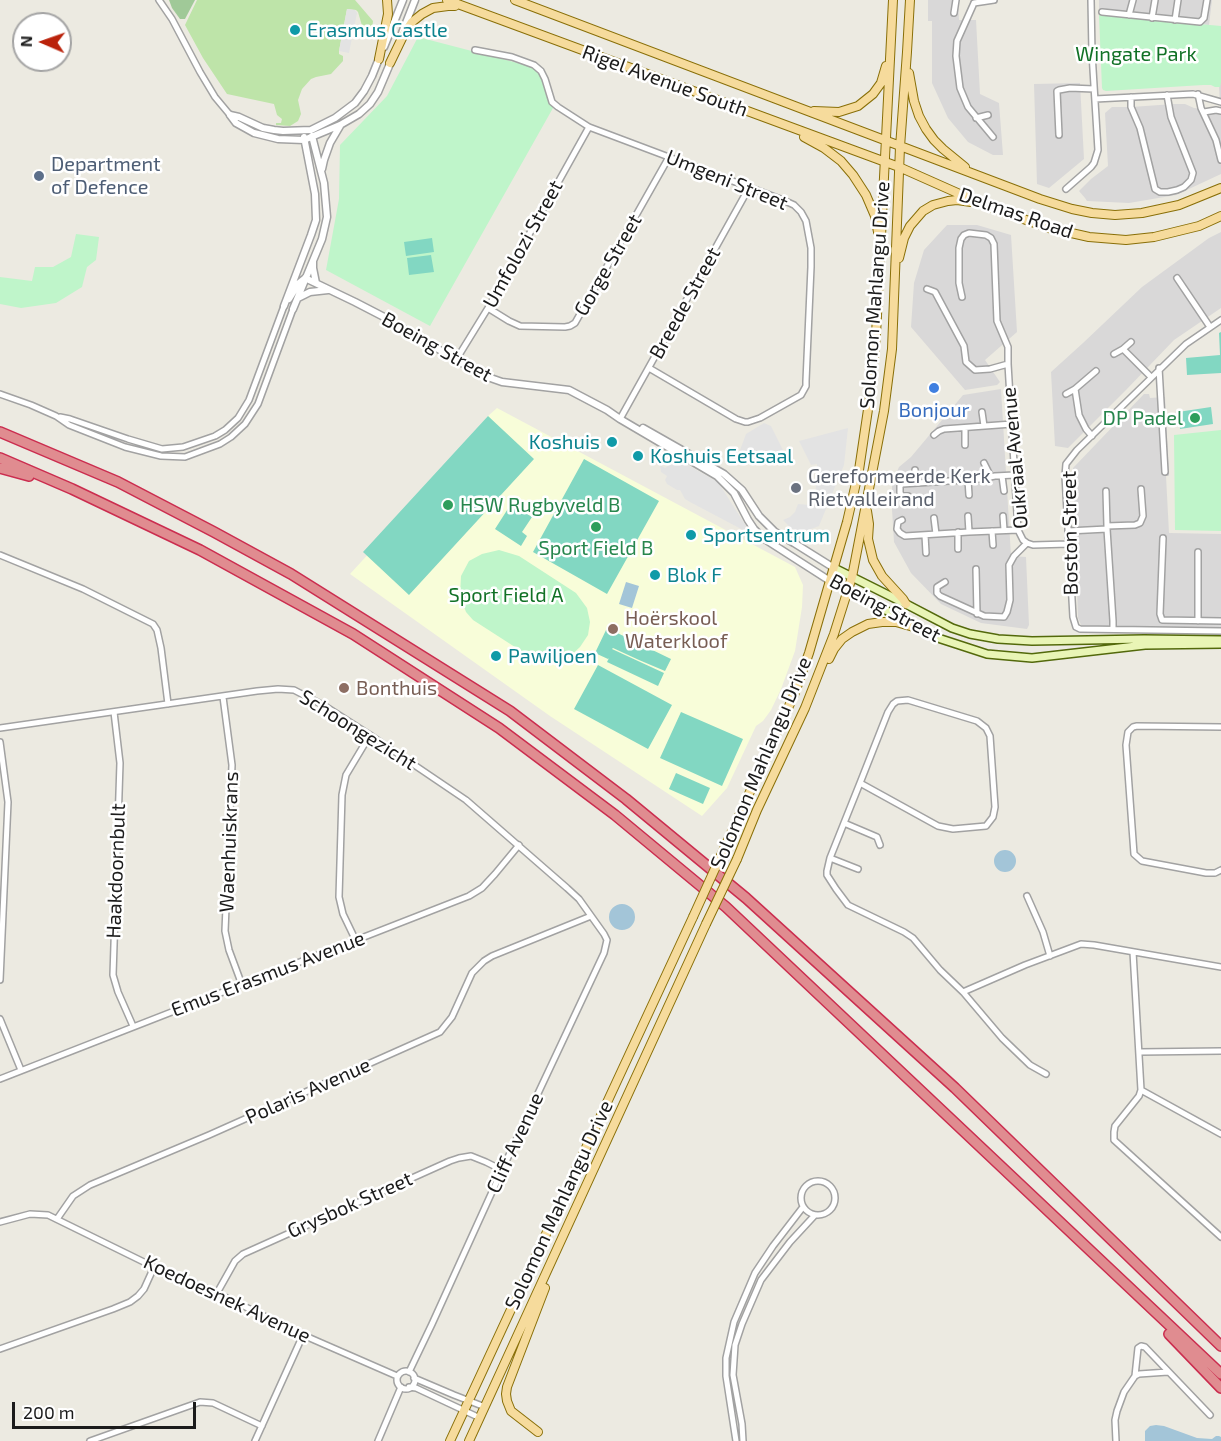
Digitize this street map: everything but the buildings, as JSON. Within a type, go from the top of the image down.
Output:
[{"type":"highway","points":[[0,428],[21,440]]},
{"type":"highway","points":[[0,432],[118,482],[214,531],[291,574],[510,711],[626,799],[746,898],[955,1088],[1221,1346]]},
{"type":"highway","points":[[0,458],[72,489],[200,550],[353,634],[499,728],[615,815],[726,907],[1221,1374]]},
{"type":"highway","points":[[0,468],[72,489]]},
{"type":"highway","points":[[1066,1227],[1221,1388]]},
{"type":"highway","points":[[1181,1308],[1221,1339]]},
{"type":"main road","points":[[379,59],[388,14],[387,0]]},
{"type":"main road","name":"Rigel Avenue South","points":[[447,0],[884,163]]},
{"type":"main road","name":"Rigel Avenue South","points":[[515,0],[885,141]]},
{"type":"main road","name":"Solomon Mahlangu Drive","points":[[450,1441],[693,917],[794,695],[809,653],[847,522],[859,470],[869,406],[876,335],[893,0]]},
{"type":"main road","name":"Solomon Mahlangu Drive","points":[[470,1441],[805,708],[834,634],[852,577],[884,411],[892,349],[900,147],[910,0]]},
{"type":"main road","points":[[390,63],[404,34],[412,22],[422,14],[433,8],[465,7]]},
{"type":"main road","points":[[806,111],[839,112],[858,106],[873,94],[880,83],[890,45]]},
{"type":"main road","points":[[908,52],[911,86],[919,116],[934,140],[973,173]]},
{"type":"main road","points":[[764,117],[824,148],[854,175],[875,216],[881,246]]},
{"type":"main road","name":"Delmas Road","points":[[885,141],[1040,199],[1092,213],[1116,215],[1142,213],[1179,205],[1221,188]]},
{"type":"main road","name":"Delmas Road","points":[[884,163],[899,167],[989,207],[1049,228],[1089,237],[1126,240],[1154,237],[1199,226],[1221,216]]},
{"type":"main road","points":[[895,272],[907,232],[923,211],[933,205],[948,201],[965,201],[989,207]]},
{"type":"main road","points":[[866,507],[869,524],[868,539],[873,560],[882,576],[906,604]]},
{"type":"main road","name":"Boeing Street","points":[[834,568],[952,628],[970,634],[998,639],[1032,640],[1221,640]]},
{"type":"main road","name":"Boeing Street","points":[[830,581],[917,628],[941,639],[987,654],[1032,658],[1145,645],[1221,644]]},
{"type":"main road","points":[[805,708],[834,650],[842,639],[868,624],[896,622],[917,628]]},
{"type":"main road","points":[[538,1432],[511,1411],[507,1401],[507,1387],[573,1217]]},
{"type":"street","points":[[159,0],[215,97],[236,123],[254,133],[278,139],[304,140],[340,125],[359,114],[369,104],[378,92],[415,0]]},
{"type":"street","points":[[230,115],[263,128],[284,131],[311,130],[335,118],[355,103],[364,91],[403,0]]},
{"type":"street","points":[[954,13],[956,0]]},
{"type":"street","points":[[993,137],[968,107],[961,93],[956,56],[958,37],[972,2],[994,0]]},
{"type":"street","points":[[1066,189],[1091,168],[1096,158],[1098,145],[1091,0]]},
{"type":"street","points":[[1130,15],[1133,0]]},
{"type":"street","points":[[1152,18],[1155,0]]},
{"type":"street","points":[[1174,20],[1178,0]]},
{"type":"street","points":[[1102,12],[1200,22],[1203,21],[1205,15],[1207,0]]},
{"type":"street","name":"Umgeni Street","points":[[475,50],[512,57],[534,65],[545,79],[552,102],[589,127],[750,186],[794,205],[806,221],[811,248],[811,267],[804,392],[794,400],[760,418],[745,422],[649,368]]},
{"type":"street","points":[[1059,135],[1058,92],[1070,88],[1094,88]]},
{"type":"street","points":[[1095,99],[1198,94],[1221,102]]},
{"type":"street","points":[[1198,94],[1202,108],[1219,141],[1221,160]]},
{"type":"street","points":[[1131,97],[1131,107],[1140,128],[1155,189],[1168,192],[1184,187],[1191,180],[1192,173],[1171,117],[1167,95]]},
{"type":"street","points":[[1204,112],[1221,111]]},
{"type":"street","points":[[976,118],[988,115]]},
{"type":"street","points":[[321,174],[325,154],[340,125]]},
{"type":"street","name":"Umfolozi Street","points":[[456,360],[488,308],[589,127]]},
{"type":"street","points":[[56,416],[162,449],[183,447],[215,436],[238,418],[249,400],[316,220],[312,177],[303,130]]},
{"type":"street","points":[[0,394],[31,405],[56,416],[69,425],[125,447],[161,456],[185,457],[220,444],[231,437],[245,424],[258,404],[324,234],[327,217],[326,202],[311,130]]},
{"type":"street","name":"Gorge Street","points":[[488,308],[519,326],[565,327],[575,323],[669,157]]},
{"type":"street","name":"Breede Street","points":[[621,418],[750,186]]},
{"type":"street","name":"Oukraal Avenue","points":[[962,297],[958,283],[961,239],[969,233],[986,235],[994,244],[997,321],[1007,344],[1018,530],[1021,538],[1037,546],[1069,544]]},
{"type":"street","points":[[305,278],[303,275],[308,244]]},
{"type":"street","points":[[314,259],[316,283]]},
{"type":"street","points":[[284,306],[305,278]]},
{"type":"street","name":"Boeing Street","points":[[305,278],[384,317],[482,375],[502,382],[569,390],[621,418],[717,476],[734,493],[748,520],[763,538],[830,581]]},
{"type":"street","points":[[1177,278],[1210,327]]},
{"type":"street","points":[[927,289],[935,292],[949,326],[960,343],[963,363],[975,370],[1008,364]]},
{"type":"street","points":[[297,299],[310,292],[329,290]]},
{"type":"street","name":"Boston Street","points":[[1113,629],[1080,629],[1075,626],[1073,620],[1065,469],[1071,456],[1159,368],[1186,344],[1221,320]]},
{"type":"street","points":[[1114,354],[1131,342]]},
{"type":"street","points":[[960,343],[972,345]]},
{"type":"street","points":[[1123,349],[1151,377]]},
{"type":"street","points":[[1159,368],[1165,472]]},
{"type":"street","points":[[975,370],[977,378]]},
{"type":"street","points":[[1066,394],[1096,371]]},
{"type":"street","points":[[1075,389],[1079,415],[1092,436]]},
{"type":"street","points":[[982,412],[984,426]]},
{"type":"street","name":"Boeing Street","points":[[621,418],[681,448],[724,474],[742,490],[759,516],[775,532],[834,568]]},
{"type":"street","points":[[934,435],[941,429],[1012,424]]},
{"type":"street","points":[[965,428],[966,446]]},
{"type":"street","points":[[984,463],[991,477]]},
{"type":"street","points":[[915,470],[915,483]]},
{"type":"street","points":[[908,496],[900,494],[901,485],[1014,475]]},
{"type":"street","points":[[1002,476],[1004,491]]},
{"type":"street","points":[[968,480],[969,495]]},
{"type":"street","points":[[1068,531],[1140,523],[1143,516],[1141,489]]},
{"type":"street","points":[[1106,491],[1113,629],[1221,631]]},
{"type":"street","points":[[968,516],[969,532]]},
{"type":"street","points":[[1003,516],[1004,530]]},
{"type":"street","points":[[934,518],[936,534]]},
{"type":"street","points":[[902,520],[898,521],[898,531],[907,536],[1018,530]]},
{"type":"street","points":[[992,531],[993,545]]},
{"type":"street","points":[[958,532],[958,549]]},
{"type":"street","points":[[925,535],[926,553]]},
{"type":"street","points":[[1163,538],[1161,618],[1164,621],[1221,621]]},
{"type":"street","points":[[945,582],[937,587],[938,595],[977,614],[1002,618],[1005,616],[1010,600],[1009,565],[1014,556],[1027,543]]},
{"type":"street","points":[[1198,552],[1198,621]]},
{"type":"street","points":[[0,555],[83,590],[153,624],[157,630],[161,648],[168,704]]},
{"type":"street","points":[[976,569],[977,614]]},
{"type":"street","name":"Schoongezicht","points":[[0,728],[278,689],[294,690],[370,735],[466,800],[579,899],[591,916]]},
{"type":"street","name":"Waenhuiskrans","points":[[223,697],[232,765],[225,931],[242,985]]},
{"type":"street","points":[[860,783],[938,826],[944,828],[986,826],[993,818],[995,807],[990,736],[984,725],[908,700],[897,701],[888,712],[830,858],[827,875],[848,905],[913,938],[1002,1038],[1030,1065],[1046,1074]]},
{"type":"street","name":"Haakdoornbult","points":[[114,712],[120,763],[113,975],[133,1026]]},
{"type":"street","points":[[1221,727],[1133,727],[1127,737],[1133,851],[1137,857],[1142,861],[1206,873],[1221,870]]},
{"type":"street","points":[[356,941],[340,905],[339,897],[342,795],[346,775],[370,735]]},
{"type":"street","points":[[0,742],[8,802],[0,980]]},
{"type":"street","points":[[844,824],[874,835],[880,845]]},
{"type":"street","name":"Emus Erasmus Avenue","points":[[0,1079],[451,904],[475,893],[495,874],[519,845]]},
{"type":"street","points":[[830,858],[858,869]]},
{"type":"street","points":[[1027,896],[1043,932],[1050,956]]},
{"type":"street","name":"Cliff Avenue","points":[[409,1372],[604,953],[607,940],[591,916]]},
{"type":"street","name":"Polaris Avenue","points":[[57,1219],[73,1196],[90,1185],[209,1135],[440,1032],[452,1017],[472,973],[484,961],[591,916]]},
{"type":"street","points":[[963,992],[1074,946],[1087,944],[1221,967]]},
{"type":"street","points":[[1134,952],[1141,1089],[1139,1096],[1115,1126],[1114,1140],[1221,1237]]},
{"type":"street","points":[[0,1019],[21,1070]]},
{"type":"street","points":[[1140,1052],[1221,1051]]},
{"type":"street","points":[[1141,1089],[1221,1134]]},
{"type":"street","name":"Grysbok Street","points":[[217,1293],[235,1261],[243,1254],[439,1166],[471,1156],[502,1170]]},
{"type":"street","points":[[819,1181],[830,1186],[835,1196],[833,1207],[824,1214],[814,1215],[803,1207],[801,1197],[808,1185],[819,1181]]},
{"type":"street","points":[[736,1441],[726,1377],[726,1358],[734,1322],[755,1273],[803,1207]]},
{"type":"street","points":[[0,1222],[30,1214],[48,1215],[57,1219]]},
{"type":"street","points":[[743,1441],[733,1376],[735,1345],[761,1280],[814,1215]]},
{"type":"street","name":"Koedoesnek Avenue","points":[[57,1219],[154,1267],[217,1293],[303,1335],[398,1376]]},
{"type":"street","points":[[0,1349],[130,1302],[144,1289],[154,1267]]},
{"type":"street","points":[[255,1441],[303,1335]]},
{"type":"street","points":[[1116,1441],[1117,1411],[1124,1392],[1135,1376],[1138,1348],[1141,1346],[1145,1347],[1210,1415]]},
{"type":"street","points":[[401,1387],[397,1382],[398,1376],[401,1372],[409,1372],[414,1378],[485,1407]]},
{"type":"street","points":[[1135,1376],[1168,1372]]},
{"type":"street","points":[[409,1387],[414,1378]]},
{"type":"street","points":[[401,1387],[416,1388],[480,1418]]},
{"type":"street","points":[[378,1441],[401,1387]]},
{"type":"street","points":[[90,1441],[200,1402],[213,1403],[262,1426]]},
{"type":"shaded area","points":[[169,0],[195,0],[185,19],[180,19]]},
{"type":"shaded area","points":[[928,0],[958,0],[959,20],[976,20],[980,94],[999,103],[1003,155],[993,155],[968,142],[948,118],[932,83],[932,21],[928,21]]},
{"type":"shaded area","points":[[1099,0],[1212,0],[1209,25],[1099,15]]},
{"type":"shaded area","points":[[347,9],[355,10],[357,13],[349,53],[339,51]]},
{"type":"shaded area","points":[[1221,82],[1221,174],[1176,195],[1129,203],[1087,201],[1079,191],[1108,166],[1105,113],[1112,107],[1174,104],[1185,104],[1194,108],[1220,108],[1219,84]]},
{"type":"shaded area","points":[[1080,83],[1084,159],[1049,188],[1037,184],[1034,84]]},
{"type":"shaded area","points":[[947,225],[977,225],[1011,235],[1017,332],[985,360],[1000,382],[997,385],[965,390],[911,327],[914,283],[924,250]]},
{"type":"shaded area","points":[[1221,232],[1221,308],[1174,340],[1068,448],[1055,446],[1051,372],[1142,287],[1209,238]]},
{"type":"shaded area","points":[[1001,389],[1011,556],[1026,557],[1029,625],[1027,629],[981,623],[941,604],[911,573],[894,542],[892,483],[899,467],[911,457],[963,395]]},
{"type":"shaded area","points":[[1144,394],[1149,394],[1150,398],[1165,397],[1169,533],[1221,534],[1221,628],[1082,627],[1078,618],[1073,468]]},
{"type":"shaded area","name":"Hoërskool Waterkloof","points":[[497,408],[795,567],[803,585],[802,607],[795,651],[781,689],[771,710],[756,726],[727,788],[702,816],[550,716],[350,574]]},
{"type":"shaded area","points":[[764,423],[771,426],[788,460],[786,465],[736,461],[746,434]]},
{"type":"shaded area","points":[[848,428],[844,465],[819,526],[803,532],[792,529],[783,520],[795,512],[798,504],[810,505],[815,498],[817,475],[817,464],[811,465],[799,441]]},
{"type":"shaded area","points":[[674,462],[684,463],[718,482],[746,526],[745,531],[685,499],[680,490],[667,484],[665,480],[667,476],[661,472],[660,465],[665,468]]},
{"type":"green space","points":[[197,0],[355,0],[373,21],[372,30],[363,29],[356,10],[347,9],[339,51],[339,54],[343,56],[343,61],[331,74],[311,79],[302,89],[298,100],[301,114],[298,121],[290,126],[276,125],[276,123],[281,123],[282,119],[277,115],[274,104],[227,94],[203,58],[185,25]]},
{"type":"green space","name":"Wingate Park","points":[[1099,15],[1221,26],[1220,87],[1203,85],[1103,90]]},
{"type":"green space","points":[[418,37],[537,68],[553,108],[430,326],[326,270],[339,199],[340,145],[387,96]]},
{"type":"green space","points":[[76,234],[99,237],[96,260],[87,267],[82,287],[56,303],[21,308],[0,304],[0,277],[32,281],[35,267],[53,267],[71,257]]},
{"type":"green space","points":[[432,238],[434,252],[406,256],[404,242]]},
{"type":"green space","points":[[431,255],[434,272],[409,275],[407,258]]},
{"type":"green space","points":[[1221,332],[1221,373],[1187,375],[1186,358],[1220,355],[1219,333]]},
{"type":"green space","name":"DP Padel","points":[[1211,407],[1213,424],[1180,429],[1178,412]]},
{"type":"green space","name":"HSW Rugbyveld B","points":[[488,416],[534,459],[409,595],[363,552]]},
{"type":"green space","points":[[1221,430],[1221,531],[1175,530],[1174,435]]},
{"type":"green space","name":"Sport Field B","points":[[584,459],[659,501],[607,594],[533,552]]},
{"type":"green space","points":[[511,504],[532,517],[522,532],[527,536],[521,546],[495,529]]},
{"type":"green space","name":"Sport Field A","points":[[499,550],[519,556],[576,593],[587,608],[590,622],[588,635],[580,647],[568,658],[556,662],[544,662],[532,658],[473,620],[466,612],[460,596],[461,576],[469,561],[482,554]]},
{"type":"green space","points":[[607,628],[671,659],[665,671],[612,649],[664,673],[658,686],[607,662],[609,658],[595,653]]},
{"type":"green space","points":[[598,665],[672,705],[648,749],[574,709]]},
{"type":"green space","points":[[681,712],[743,739],[722,786],[660,758]]},
{"type":"green space","points":[[676,773],[710,788],[703,804],[669,789]]},
{"type":"water","points":[[626,582],[639,586],[632,608],[619,604]]},
{"type":"water","points":[[1005,850],[1013,853],[1016,861],[1013,869],[1005,872],[997,869],[994,861],[997,853]]},
{"type":"water","points":[[622,904],[631,908],[635,917],[631,926],[622,930],[613,926],[609,917],[613,908]]},
{"type":"water","points":[[1156,1425],[1197,1438],[1212,1439],[1219,1436],[1221,1441],[1145,1441],[1145,1431],[1150,1426]]},
{"type":"place","name":"Erasmus Castle","points":[[295,30]]},
{"type":"place","name":"Department of Defence","points":[[39,176]]},
{"type":"place","name":"Bonjour","points":[[934,388]]},
{"type":"place","name":"DP Padel","points":[[1195,418]]},
{"type":"place","name":"Koshuis","points":[[612,442]]},
{"type":"place","name":"Koshuis Eetsaal","points":[[638,456]]},
{"type":"place","name":"Gereformeerde Kerk Rietvalleirand","points":[[796,488]]},
{"type":"place","name":"HSW Rugbyveld B","points":[[448,505]]},
{"type":"place","name":"Sport Field B","points":[[596,527]]},
{"type":"place","name":"Sportsentrum","points":[[691,535]]},
{"type":"place","name":"Blok F","points":[[655,575]]},
{"type":"place","name":"Hoërskool Waterkloof","points":[[613,629]]},
{"type":"place","name":"Pawiljoen","points":[[496,656]]},
{"type":"place","name":"Bonthuis","points":[[344,688]]}]
